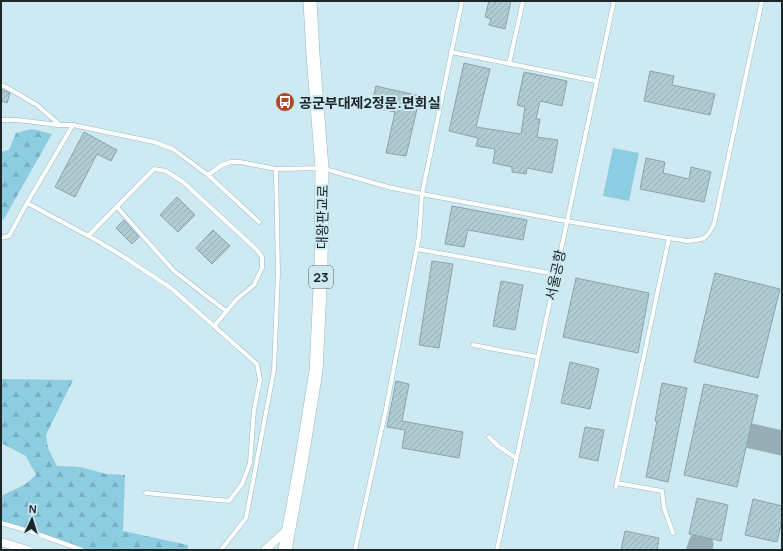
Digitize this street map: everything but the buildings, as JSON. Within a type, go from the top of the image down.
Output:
[{"type":"main road","name":"대왕판교로","points":[[285,550],[316,371],[321,268],[322,168],[310,1]]},
{"type":"street","points":[[265,550],[289,529]]},
{"type":"street","points":[[1,542],[28,550]]},
{"type":"lane","points":[[355,550],[419,237],[422,194],[462,1]]},
{"type":"lane","points":[[509,64],[523,1]]},
{"type":"lane","name":"서울공항","points":[[497,550],[614,1]]},
{"type":"lane","points":[[208,175],[222,165],[231,162],[240,162],[276,169],[322,168],[388,187],[422,194],[566,221],[687,241],[701,240],[709,234],[714,224],[762,1]]},
{"type":"lane","points":[[451,52],[596,81]]},
{"type":"lane","points":[[1,85],[37,105],[60,125]]},
{"type":"lane","points":[[1,120],[73,125],[154,142],[173,149],[208,175],[259,222]]},
{"type":"lane","points":[[1,238],[9,236],[73,125]]},
{"type":"lane","points":[[221,550],[246,518],[274,370],[278,273],[276,169]]},
{"type":"lane","points":[[88,236],[154,170],[166,171],[183,182],[257,250],[262,257],[262,268],[254,285],[237,299],[214,326]]},
{"type":"lane","points":[[27,203],[124,257],[171,288],[257,364],[260,380],[254,410],[250,463],[242,484],[229,501],[146,493]]},
{"type":"lane","points":[[116,207],[174,271],[226,311]]},
{"type":"lane","points":[[669,238],[616,485],[662,491],[664,508],[673,533]]},
{"type":"lane","points":[[416,250],[555,274]]},
{"type":"lane","points":[[473,345],[538,357]]},
{"type":"lane","points":[[489,437],[498,446],[516,458]]},
{"type":"lane","points":[[1,523],[32,532],[82,550]]},
{"type":"green space","points":[[32,129],[52,134],[4,219],[1,221],[1,152],[9,150],[16,133]]},
{"type":"green space","points":[[613,148],[639,153],[629,201],[603,196]]},
{"type":"green space","points":[[1,379],[73,380],[46,435],[48,448],[57,466],[81,467],[106,474],[125,475],[123,531],[188,545],[188,550],[76,550],[1,522],[1,496],[24,485],[36,475],[26,456],[1,443]]},
{"type":"taxiway","points":[[751,436],[782,443]]},
{"type":"taxiway","points":[[699,550],[701,544]]},
{"type":"place","name":"공군부대제2정문.면회실","points":[[285,102]]}]
